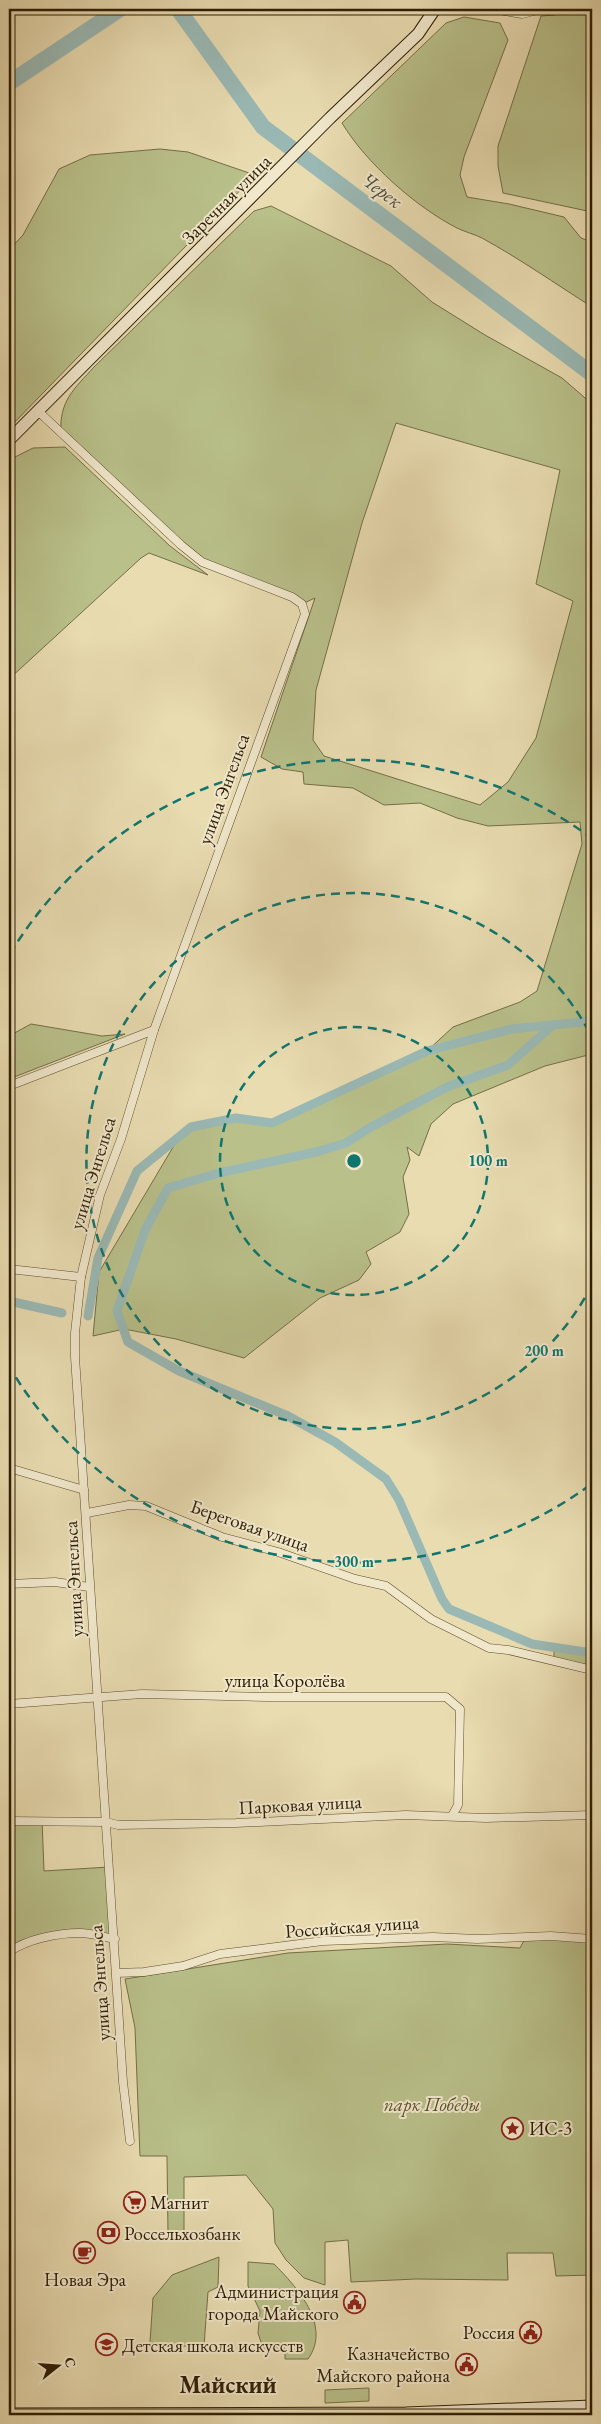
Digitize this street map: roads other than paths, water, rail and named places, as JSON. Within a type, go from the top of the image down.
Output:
[{"type":"street","name":"Заречная улица","points":[[9,440],[330,118],[418,34],[435,9]]},
{"type":"street","points":[[493,9],[522,14],[542,9]]},
{"type":"street","name":"улица Энгельса","points":[[39,412],[174,539],[202,562],[292,597],[302,604],[305,614],[154,1030],[121,1139],[100,1195],[81,1278],[75,1333],[75,1357],[87,1513],[89,1587],[123,2082],[130,2141]]},
{"type":"street","points":[[9,1086],[154,1030]]},
{"type":"street","points":[[9,1269],[81,1278]]},
{"type":"street","points":[[9,1468],[84,1490]]},
{"type":"street","name":"Береговая улица","points":[[87,1513],[129,1504],[146,1506],[222,1537],[278,1552],[355,1579],[386,1586],[431,1619],[489,1648],[508,1650],[592,1670]]},
{"type":"street","points":[[9,1584],[55,1582],[89,1587]]},
{"type":"street","name":"улица Королёва","points":[[9,1704],[98,1699],[142,1694],[268,1697],[446,1696],[460,1709],[458,1804]]},
{"type":"street","points":[[452,1816],[458,1804],[468,1817]]},
{"type":"street","name":"Парковая улица","points":[[9,1821],[106,1822],[118,1825],[236,1823],[406,1815],[468,1817],[592,1815]]},
{"type":"street","points":[[9,1952],[18,1946],[40,1939],[80,1932],[114,1939]]},
{"type":"street","name":"Российская улица","points":[[117,1973],[183,1966],[220,1954],[323,1941],[433,1937],[477,1939],[550,1936],[592,1939]]},
{"type":"street","points":[[9,2414],[233,2415],[497,2411],[592,2406]]},
{"type":"waterway","name":"Черек","points":[[9,83],[120,9]]},
{"type":"waterway","name":"Черек","points":[[178,9],[263,127],[592,374]]},
{"type":"waterway","points":[[88,1316],[98,1258],[137,1171],[191,1127],[236,1118],[272,1123],[427,1051],[512,1029],[592,1021]]},
{"type":"waterway","points":[[553,1025],[508,1065],[447,1087],[371,1127],[346,1143],[316,1152],[219,1173],[168,1188],[145,1230],[117,1311],[128,1342],[179,1371],[288,1416],[335,1442],[386,1479],[399,1500],[442,1599],[449,1609],[532,1644],[592,1653]]},
{"type":"waterway","points":[[9,1301],[62,1313]]},
{"type":"place","name":"ИС-3","points":[[513,2128]]},
{"type":"place","name":"Магнит","points":[[134,2202]]},
{"type":"place","name":"Россельхозбанк","points":[[108,2233]]},
{"type":"place","name":"Новая Эра","points":[[85,2253]]},
{"type":"place","name":"Администрация города Майского","points":[[355,2302]]},
{"type":"place","name":"Россия","points":[[531,2332]]},
{"type":"place","name":"Детская школа искусств","points":[[106,2345]]},
{"type":"place","name":"Казначейство Майского района","points":[[466,2364]]},
{"type":"district","name":"Майский","points":[[228,2385]]},
{"type":"park label","name":"парк Победы","points":[[432,2104]]}]
